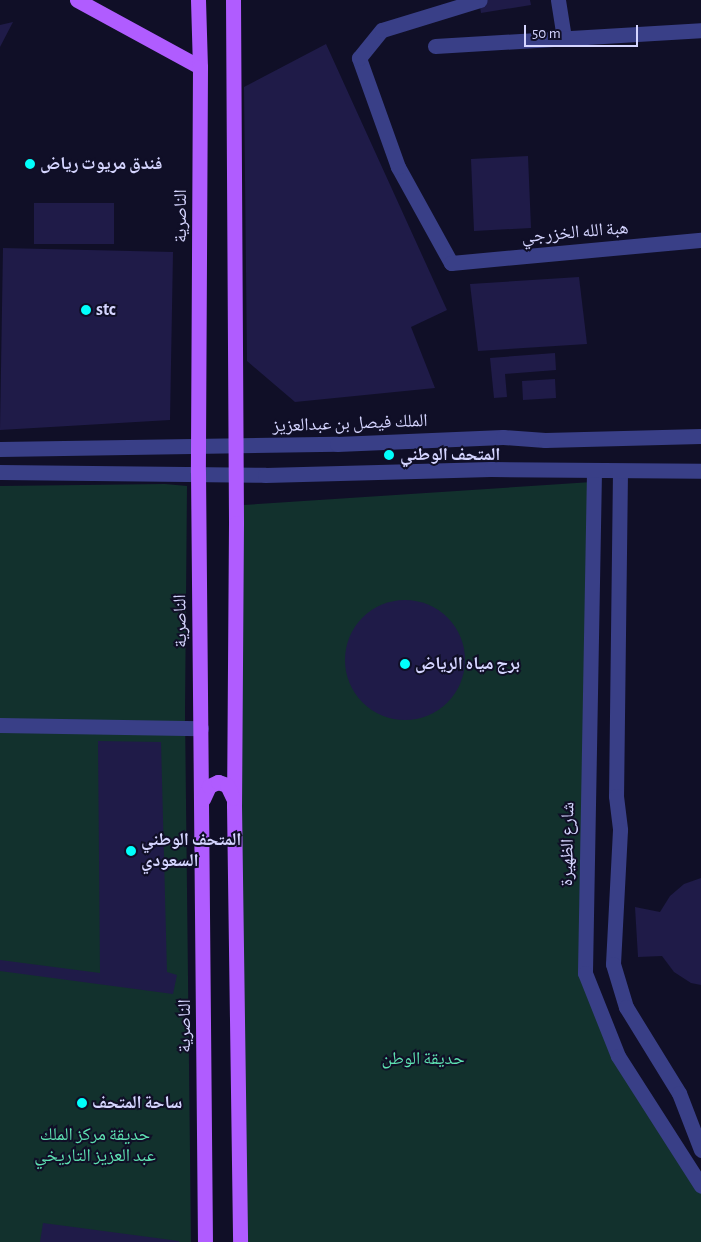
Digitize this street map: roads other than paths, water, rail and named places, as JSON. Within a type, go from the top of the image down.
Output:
[{"type":"main road","points":[[77,0],[200,67]]},
{"type":"main road","name":"الناصرية","points":[[198,0],[200,67],[200,446],[198,472],[205,1242]]},
{"type":"main road","points":[[233,0],[234,805],[240,1242]]},
{"type":"main road","points":[[202,804],[205,790],[218,782],[230,789],[234,805]]},
{"type":"street","name":"هبة الله الخزرجي","points":[[480,0],[382,30],[359,58],[398,167],[451,263],[701,240]]},
{"type":"street","points":[[558,0],[564,38]]},
{"type":"street","points":[[434,46],[701,30]]},
{"type":"street","name":"الملك فيصل بن عبدالعزيز","points":[[0,448],[234,446],[504,437],[545,440],[701,436]]},
{"type":"street","name":"شارع الظهيرة","points":[[594,471],[585,973],[618,1056],[701,1186]]},
{"type":"street","points":[[620,471],[616,796],[620,830],[613,964],[626,1007],[679,1093],[701,1150]]},
{"type":"street","points":[[0,472],[701,471]]},
{"type":"street","points":[[0,726],[201,728]]},
{"type":"place","name":"فندق مريوت رياض","points":[[30,164]]},
{"type":"place","name":"stc","points":[[86,310]]},
{"type":"place","name":"المتحف الوطني","points":[[389,455]]},
{"type":"place","name":"برج مياه الرياض","points":[[405,664]]},
{"type":"place","name":"المتحف الوطني السعودي","points":[[131,851]]},
{"type":"place","name":"ساحة المتحف","points":[[82,1103]]},
{"type":"park label","name":"حديقة الوطن","points":[[423,1059]]},
{"type":"park label","name":"حديقة مركز الملك عبد العزيز التاريخي","points":[[95,1146]]}]
